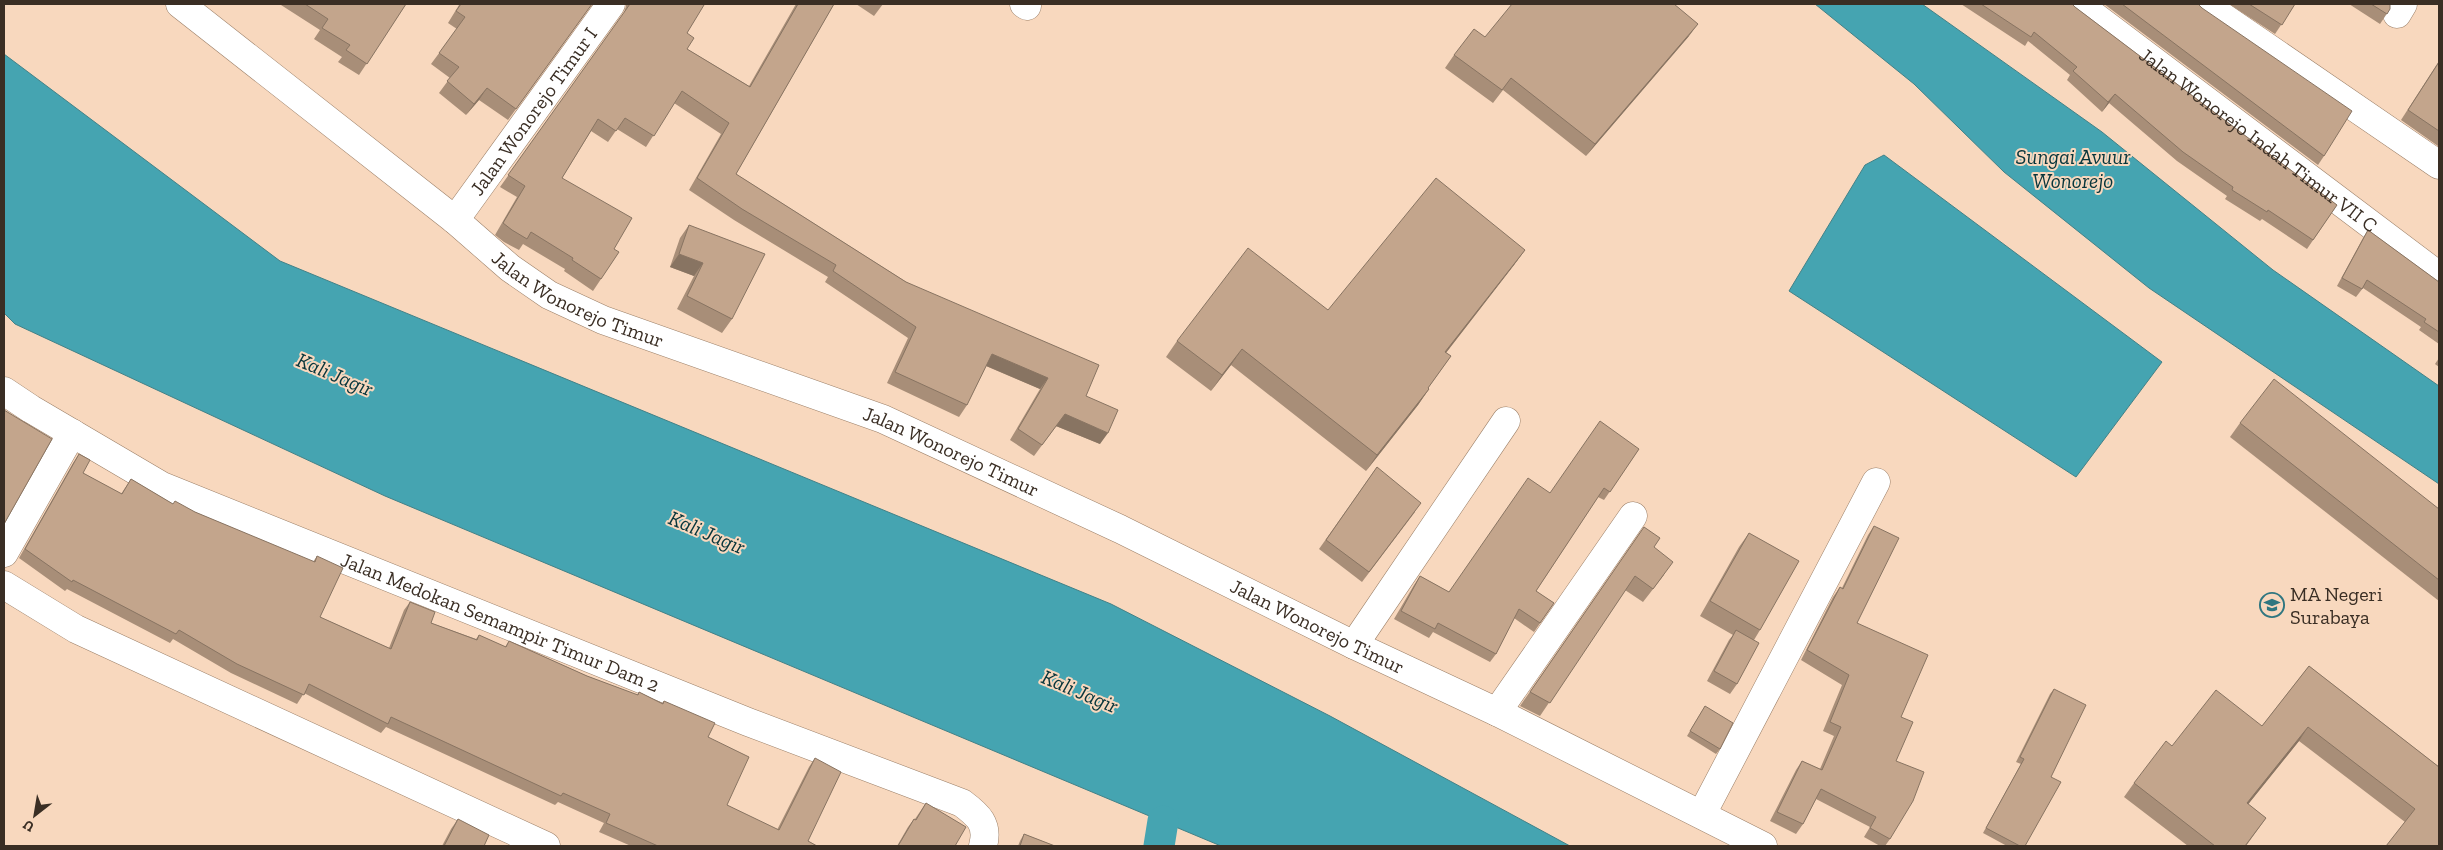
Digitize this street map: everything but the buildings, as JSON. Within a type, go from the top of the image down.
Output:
[{"type":"street","name":"Jalan Wonorejo Timur","points":[[180,4],[455,220],[510,268],[549,296],[603,320],[883,419],[1120,529],[1354,645],[1497,712],[1762,846]]},
{"type":"street","name":"Jalan Wonorejo Indah Timur VII C","points":[[2078,4],[2439,276]]},
{"type":"street","points":[[2204,4],[2439,166]]},
{"type":"street","name":"Jalan Wonorejo Timur I","points":[[455,220],[606,5]]},
{"type":"street","name":"Jalan Medokan Semampir Timur Dam 2","points":[[4,391],[162,486],[748,722],[962,803],[980,817],[985,838],[983,846]]},
{"type":"street","points":[[1354,645],[1506,421]]},
{"type":"street","points":[[4,553],[72,433]]},
{"type":"street","points":[[1702,814],[1876,482]]},
{"type":"street","points":[[1497,712],[1633,516]]},
{"type":"street","points":[[4,585],[76,629],[546,846]]},
{"type":"water","name":"Sungai Avuur Wonorejo","points":[[1815,4],[1922,4],[2102,132],[2273,270],[2439,386],[2439,484],[2149,288],[2004,172],[1914,84]]},
{"type":"water","name":"Kali Jagir","points":[[4,54],[280,261],[1111,604],[1330,716],[1570,846],[1221,846],[385,496],[15,324],[4,313]]},
{"type":"water","points":[[1884,155],[2162,362],[2076,477],[1789,291],[1865,165]]},
{"type":"waterway","points":[[1159,846],[1163,821]]},
{"type":"place","name":"MA Negeri Surabaya","points":[[2272,605]]}]
